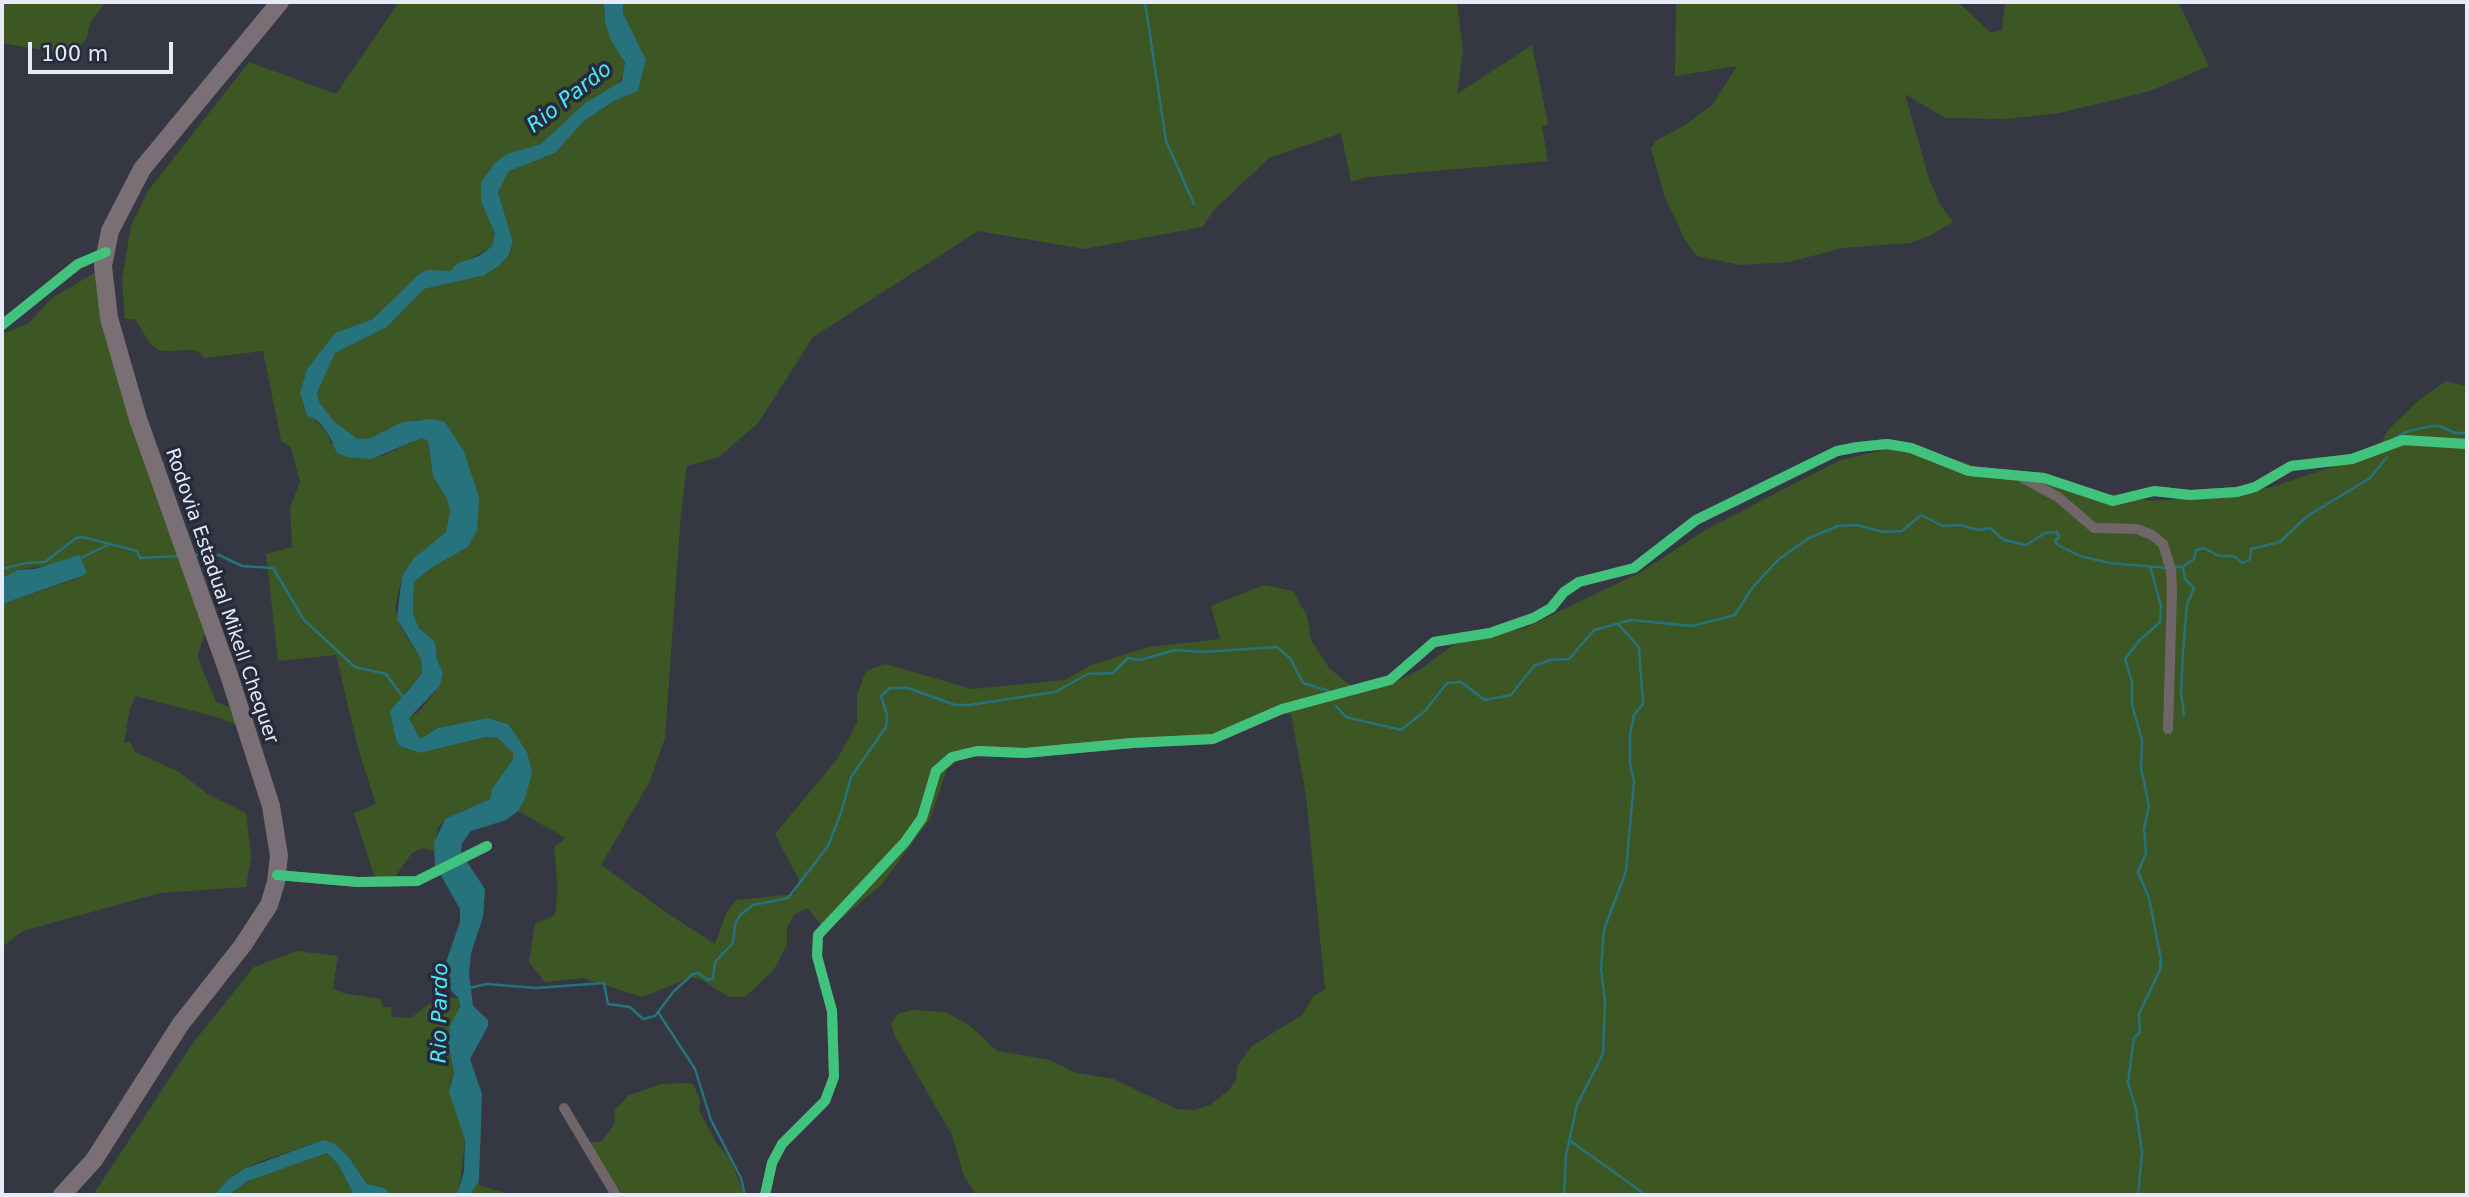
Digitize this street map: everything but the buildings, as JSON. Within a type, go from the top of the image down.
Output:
[{"type":"main road","name":"Rodovia Estadual Mikell Chequer","points":[[62,1195],[94,1160],[180,1025],[243,946],[269,905],[276,875],[279,856],[271,806],[229,675],[138,419],[108,318],[103,284],[110,230],[142,169],[280,2]]},
{"type":"street","points":[[2,325],[78,264],[106,252]]},
{"type":"street","points":[[765,1195],[772,1163],[782,1144],[825,1101],[834,1077],[832,1011],[817,956],[818,935],[905,842],[922,818],[936,771],[952,757],[977,751],[1025,754],[1132,743],[1213,739],[1282,709],[1391,680],[1434,642],[1490,633],[1532,618],[1550,608],[1564,592],[1579,582],[1634,568],[1696,520],[1837,451],[1887,444],[1911,448],[1969,471],[2015,473],[2066,484],[2113,501],[2154,491],[2225,494],[2255,487],[2291,466],[2352,459],[2403,440],[2467,444]]},
{"type":"street","points":[[2015,473],[2058,497],[2094,528],[2137,529],[2163,544],[2171,570],[2172,592],[2168,729]]},
{"type":"street","points":[[276,875],[358,882],[407,882],[438,872],[487,846]]},
{"type":"street","points":[[564,1108],[616,1195]]},
{"type":"green space","points":[[2,2],[106,2],[90,22],[87,38],[79,48],[68,54],[2,43]]},
{"type":"green space","points":[[399,2],[604,2],[605,22],[627,69],[617,85],[585,103],[541,144],[496,162],[481,183],[481,201],[495,234],[492,246],[450,271],[418,275],[373,319],[335,333],[307,369],[300,393],[305,410],[329,435],[330,443],[382,456],[422,438],[428,441],[433,476],[447,499],[450,511],[446,532],[413,559],[402,576],[395,608],[401,628],[421,659],[422,675],[406,691],[400,746],[420,753],[486,737],[498,738],[513,753],[513,759],[492,789],[490,799],[445,819],[438,827],[435,851],[423,848],[412,853],[391,882],[377,885],[354,813],[376,804],[358,748],[336,655],[278,661],[266,554],[292,547],[290,508],[300,482],[291,448],[281,440],[263,351],[205,358],[196,350],[161,351],[151,345],[135,319],[125,319],[122,279],[131,226],[148,191],[249,62],[336,94]]},
{"type":"green space","points":[[623,2],[1457,2],[1463,51],[1457,94],[1532,45],[1548,124],[1542,126],[1548,161],[1367,177],[1351,182],[1341,133],[1269,158],[1214,210],[1202,227],[1084,249],[978,231],[813,337],[758,423],[719,457],[687,466],[681,513],[665,738],[649,783],[601,865],[670,915],[715,944],[726,914],[736,900],[795,894],[799,880],[775,834],[838,758],[857,723],[857,695],[866,671],[885,664],[972,689],[1065,680],[1091,665],[1149,647],[1220,639],[1211,606],[1264,585],[1293,591],[1307,616],[1311,640],[1329,668],[1350,685],[1387,686],[1421,669],[1453,645],[1525,628],[1641,572],[1707,529],[1838,461],[1891,448],[1926,451],[1985,469],[2078,489],[2153,501],[2236,494],[2272,487],[2376,452],[2388,430],[2418,401],[2446,381],[2467,386],[2467,1195],[976,1195],[964,1176],[952,1135],[895,1036],[891,1024],[898,1014],[912,1010],[945,1012],[969,1025],[997,1051],[1050,1060],[1076,1073],[1114,1079],[1176,1109],[1195,1110],[1210,1105],[1229,1090],[1236,1080],[1237,1066],[1252,1046],[1302,1015],[1313,997],[1325,989],[1306,795],[1291,714],[1231,735],[969,753],[947,769],[930,819],[882,884],[827,931],[807,908],[795,914],[787,927],[787,945],[773,971],[745,997],[729,997],[702,980],[692,977],[642,997],[583,978],[545,982],[529,962],[535,924],[555,915],[558,889],[554,847],[566,838],[518,811],[525,799],[508,724],[487,718],[438,728],[420,739],[409,717],[419,712],[440,686],[443,673],[437,660],[435,642],[419,628],[413,614],[414,582],[434,566],[468,547],[477,530],[418,419],[371,438],[356,439],[334,421],[319,402],[317,393],[335,353],[387,327],[424,289],[488,274],[510,255],[513,242],[498,192],[509,171],[555,153],[585,120],[614,101],[638,91],[646,60],[623,13]]},
{"type":"green space","points":[[1676,2],[1958,2],[1991,33],[2002,30],[2005,2],[2178,2],[2209,66],[2147,92],[2059,113],[2007,119],[1945,118],[1905,94],[1929,179],[1940,204],[1953,222],[1910,243],[1842,248],[1790,262],[1740,265],[1697,256],[1685,240],[1664,195],[1651,148],[1657,140],[1687,124],[1713,104],[1737,66],[1675,76]]},
{"type":"green space","points":[[96,272],[210,623],[198,656],[201,666],[216,702],[239,711],[240,727],[220,718],[136,696],[130,708],[124,743],[130,742],[135,752],[179,772],[209,795],[246,813],[251,856],[246,887],[160,893],[23,931],[2,947],[2,604],[82,577],[48,565],[18,570],[2,578],[2,334],[29,323],[52,298]]},
{"type":"green space","points":[[297,951],[338,956],[333,988],[343,993],[381,999],[382,1007],[391,1007],[392,1017],[411,1018],[439,996],[459,999],[459,1013],[450,1026],[448,1042],[454,1073],[450,1084],[465,1140],[459,1193],[392,1195],[384,1188],[367,1184],[348,1156],[334,1144],[323,1140],[256,1163],[235,1174],[214,1195],[93,1195],[193,1043],[254,967]]},
{"type":"green space","points":[[662,1084],[694,1085],[700,1101],[699,1111],[716,1142],[730,1159],[744,1193],[623,1195],[587,1143],[602,1141],[614,1125],[615,1110],[629,1095]]},
{"type":"green space","points":[[327,1153],[338,1164],[354,1195],[228,1195],[248,1181]]},
{"type":"green space","points":[[479,1180],[479,1185],[511,1195],[470,1195]]},
{"type":"water","points":[[604,2],[623,2],[623,13],[646,60],[638,91],[614,101],[585,120],[555,153],[509,171],[498,192],[513,242],[509,255],[499,266],[485,275],[424,289],[387,327],[335,353],[317,393],[319,402],[334,421],[357,439],[371,438],[403,422],[431,419],[445,422],[464,452],[479,497],[477,530],[468,547],[434,566],[414,582],[413,614],[419,628],[435,642],[437,660],[443,673],[440,686],[409,718],[420,739],[438,728],[487,718],[508,724],[527,752],[532,773],[525,799],[518,811],[506,820],[471,831],[462,843],[461,853],[485,889],[483,917],[471,953],[469,974],[473,1006],[488,1020],[488,1026],[470,1059],[482,1094],[479,1180],[470,1195],[457,1195],[464,1172],[465,1140],[449,1092],[454,1073],[448,1042],[450,1026],[460,1007],[459,999],[451,990],[446,962],[460,922],[460,909],[435,865],[434,843],[445,819],[490,799],[492,789],[513,759],[513,753],[498,738],[486,737],[420,753],[400,746],[396,740],[390,711],[422,674],[421,659],[397,619],[402,576],[413,559],[446,532],[450,511],[447,499],[433,476],[428,441],[422,438],[371,459],[347,457],[337,453],[329,435],[318,421],[307,415],[300,393],[307,369],[335,333],[373,319],[418,275],[427,270],[450,271],[458,263],[479,256],[492,246],[495,234],[481,201],[481,182],[496,162],[507,154],[541,144],[585,103],[622,81],[625,63],[611,40],[605,22]]},
{"type":"water","points":[[79,555],[87,572],[82,576],[2,604],[2,578],[18,570],[35,569]]},
{"type":"water","points":[[323,1140],[335,1144],[348,1156],[367,1184],[384,1188],[392,1195],[354,1195],[338,1164],[327,1153],[248,1181],[228,1195],[214,1195],[230,1178],[244,1169]]},
{"type":"waterway","points":[[1145,2],[1166,141],[1194,204]]},
{"type":"waterway","points":[[2394,438],[2431,426],[2439,426],[2455,433],[2467,433]]},
{"type":"waterway","points":[[2174,567],[2182,567],[2194,559],[2196,550],[2204,548],[2219,556],[2233,556],[2243,563],[2250,559],[2251,549],[2280,542],[2306,517],[2370,478],[2387,457]]},
{"type":"waterway","points":[[1336,706],[1346,717],[1401,730],[1425,711],[1447,683],[1461,682],[1485,700],[1511,695],[1534,666],[1550,660],[1569,659],[1594,630],[1631,620],[1692,626],[1735,615],[1752,588],[1779,559],[1809,538],[1838,526],[1857,525],[1883,532],[1902,531],[1921,515],[1943,526],[1960,525],[1979,530],[1990,528],[2004,540],[2026,545],[2045,533],[2057,532],[2059,537],[2055,541],[2058,545],[2080,556],[2110,563],[2168,568]]},
{"type":"waterway","points":[[2,569],[45,562],[76,538],[83,537],[137,551],[140,558],[181,556]]},
{"type":"waterway","points":[[81,558],[109,544]]},
{"type":"waterway","points":[[195,555],[219,555],[242,566],[273,568],[304,620],[355,667],[386,674],[403,697]]},
{"type":"waterway","points":[[2138,1195],[2142,1153],[2136,1109],[2128,1083],[2134,1038],[2140,1032],[2139,1014],[2160,970],[2161,959],[2149,898],[2138,872],[2146,853],[2144,829],[2149,806],[2141,768],[2142,740],[2132,705],[2132,682],[2125,659],[2139,641],[2160,622],[2161,606],[2150,566]]},
{"type":"waterway","points":[[2183,567],[2185,579],[2194,588],[2187,605],[2183,650],[2181,692],[2184,715]]},
{"type":"waterway","points":[[2,615],[4,601]]},
{"type":"waterway","points":[[1564,1195],[1566,1155],[1577,1105],[1603,1054],[1605,1001],[1601,969],[1604,930],[1626,871],[1634,781],[1630,764],[1630,735],[1634,715],[1643,704],[1639,647],[1619,625]]},
{"type":"waterway","points":[[2,644],[2,673]]},
{"type":"waterway","points":[[469,988],[487,984],[536,988],[604,983],[608,1004],[630,1007],[643,1019],[655,1016],[674,991],[693,974],[698,973],[708,980],[713,978],[715,962],[733,943],[735,924],[740,915],[753,905],[788,898],[828,846],[851,777],[886,727],[887,715],[881,696],[890,688],[908,688],[955,705],[969,705],[1055,692],[1088,674],[1113,673],[1128,658],[1140,660],[1175,650],[1204,652],[1277,647],[1290,658],[1303,683],[1329,691]]},
{"type":"waterway","points":[[658,1012],[695,1069],[711,1120],[741,1178],[745,1195]]},
{"type":"waterway","points":[[1569,1140],[1646,1195]]},
{"type":"cycle path","points":[[2,325],[78,264],[106,252]]},
{"type":"cycle path","points":[[765,1195],[772,1163],[782,1144],[825,1101],[834,1077],[832,1011],[817,956],[818,935],[905,842],[922,818],[936,771],[952,757],[977,751],[1025,753],[1213,739],[1282,709],[1390,680],[1434,642],[1490,633],[1533,618],[1551,608],[1564,592],[1579,582],[1634,568],[1696,520],[1837,451],[1887,444],[1911,448],[1969,471],[2044,478],[2113,501],[2154,491],[2190,495],[2237,492],[2255,487],[2291,466],[2352,459],[2403,440],[2467,444]]},
{"type":"cycle path","points":[[277,875],[358,882],[417,881],[487,846]]},
{"type":"water label","name":"Rio Pardo","points":[[570,98]]},
{"type":"water label","name":"Rio Pardo","points":[[441,1013]]}]
